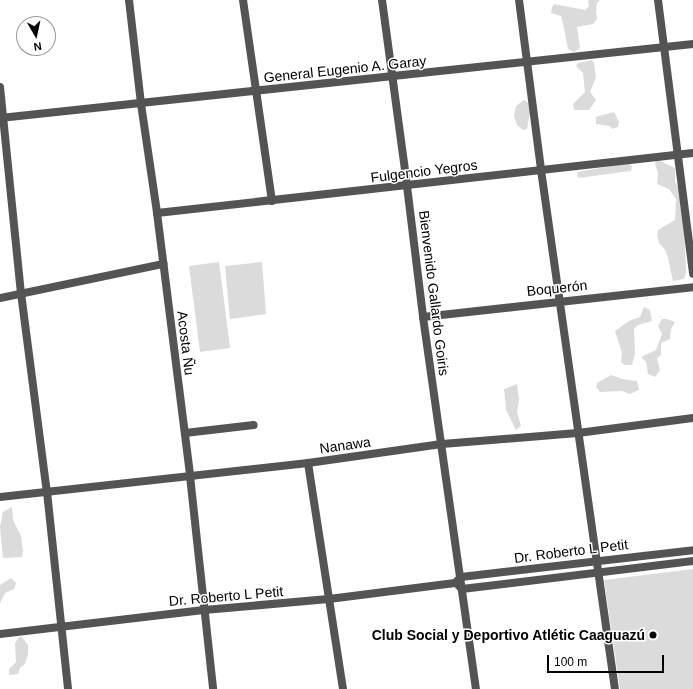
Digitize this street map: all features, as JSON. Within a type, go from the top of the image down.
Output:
[{"type":"street","name":"Acosta Ñu","points":[[129,0],[141,104],[157,213],[190,476],[213,689]]},
{"type":"street","points":[[243,0],[272,201]]},
{"type":"street","name":"Bienvenido Gallardo Goiris","points":[[382,0],[408,186],[423,317],[476,689]]},
{"type":"street","points":[[519,0],[559,301],[615,689]]},
{"type":"street","points":[[658,0],[693,274]]},
{"type":"street","name":"General Eugenio A. Garay","points":[[2,118],[527,63],[693,44]]},
{"type":"street","points":[[0,88],[2,118],[47,492],[68,689]]},
{"type":"street","name":"Fulgencio Yegros","points":[[157,213],[693,153]]},
{"type":"street","points":[[0,298],[163,264]]},
{"type":"street","name":"Boquerón","points":[[423,317],[693,287]]},
{"type":"street","name":"Nanawa","points":[[0,497],[308,463],[442,444],[578,433],[693,418]]},
{"type":"street","points":[[184,433],[254,425]]},
{"type":"street","points":[[308,463],[343,689]]},
{"type":"street","name":"Dr. Roberto L Petit","points":[[461,577],[693,550]]},
{"type":"street","name":"Dr. Roberto L Petit","points":[[462,589],[693,561]]},
{"type":"street","points":[[461,577],[454,583],[462,589]]},
{"type":"street","name":"Dr. Roberto L Petit","points":[[0,634],[204,610],[329,599],[454,583]]},
{"type":"shaded area","points":[[588,0],[600,0],[597,3],[597,19],[593,24],[577,27],[580,48],[574,52],[568,49],[561,16],[551,13],[552,7],[554,4],[585,10],[589,6]]},
{"type":"shaded area","points":[[592,60],[594,63],[596,77],[590,92],[596,100],[589,110],[574,110],[573,104],[585,92],[583,73],[576,66],[578,63]]},
{"type":"shaded area","points":[[524,100],[530,104],[530,113],[527,129],[523,130],[517,125],[514,116],[516,106]]},
{"type":"shaded area","points":[[614,112],[619,122],[618,127],[612,129],[610,126],[596,124],[596,117]]},
{"type":"shaded area","points":[[656,159],[675,168],[675,181],[681,193],[686,273],[684,279],[673,281],[668,258],[665,250],[659,243],[657,235],[658,230],[675,220],[676,199],[669,189],[657,184],[658,173],[655,164]]},
{"type":"shaded area","points":[[629,163],[632,166],[631,171],[578,178],[577,172]]},
{"type":"shaded area","points":[[219,262],[230,348],[200,352],[189,266]]},
{"type":"shaded area","points":[[262,262],[266,314],[230,319],[225,266]]},
{"type":"shaded area","points":[[644,307],[650,310],[652,321],[638,325],[634,329],[635,353],[632,365],[625,365],[621,362],[622,353],[615,331],[629,321],[640,317]]},
{"type":"shaded area","points":[[662,319],[675,322],[671,329],[670,339],[661,343],[661,355],[657,358],[660,370],[655,377],[648,374],[646,362],[641,357],[656,350],[662,334],[658,326]]},
{"type":"shaded area","points":[[611,375],[622,379],[637,381],[639,390],[630,394],[622,391],[600,392],[596,387],[597,383]]},
{"type":"shaded area","points":[[517,384],[519,400],[517,412],[521,426],[516,430],[506,410],[504,389]]},
{"type":"shaded area","points":[[12,507],[13,520],[21,536],[23,552],[22,557],[3,558],[0,527],[3,512]]},
{"type":"shaded area","name":"Club Social y Deportivo Atlétic Caaguazú","points":[[693,569],[693,689],[620,689],[604,580]]},
{"type":"shaded area","points":[[11,578],[16,583],[14,589],[5,593],[0,603],[0,585]]},
{"type":"shaded area","points":[[19,637],[22,637],[28,645],[28,654],[25,664],[20,668],[18,674],[9,675],[9,669],[16,662],[15,643]]},
{"type":"place","name":"Club Social y Deportivo Atlétic Caaguazú","points":[[653,635]]}]
